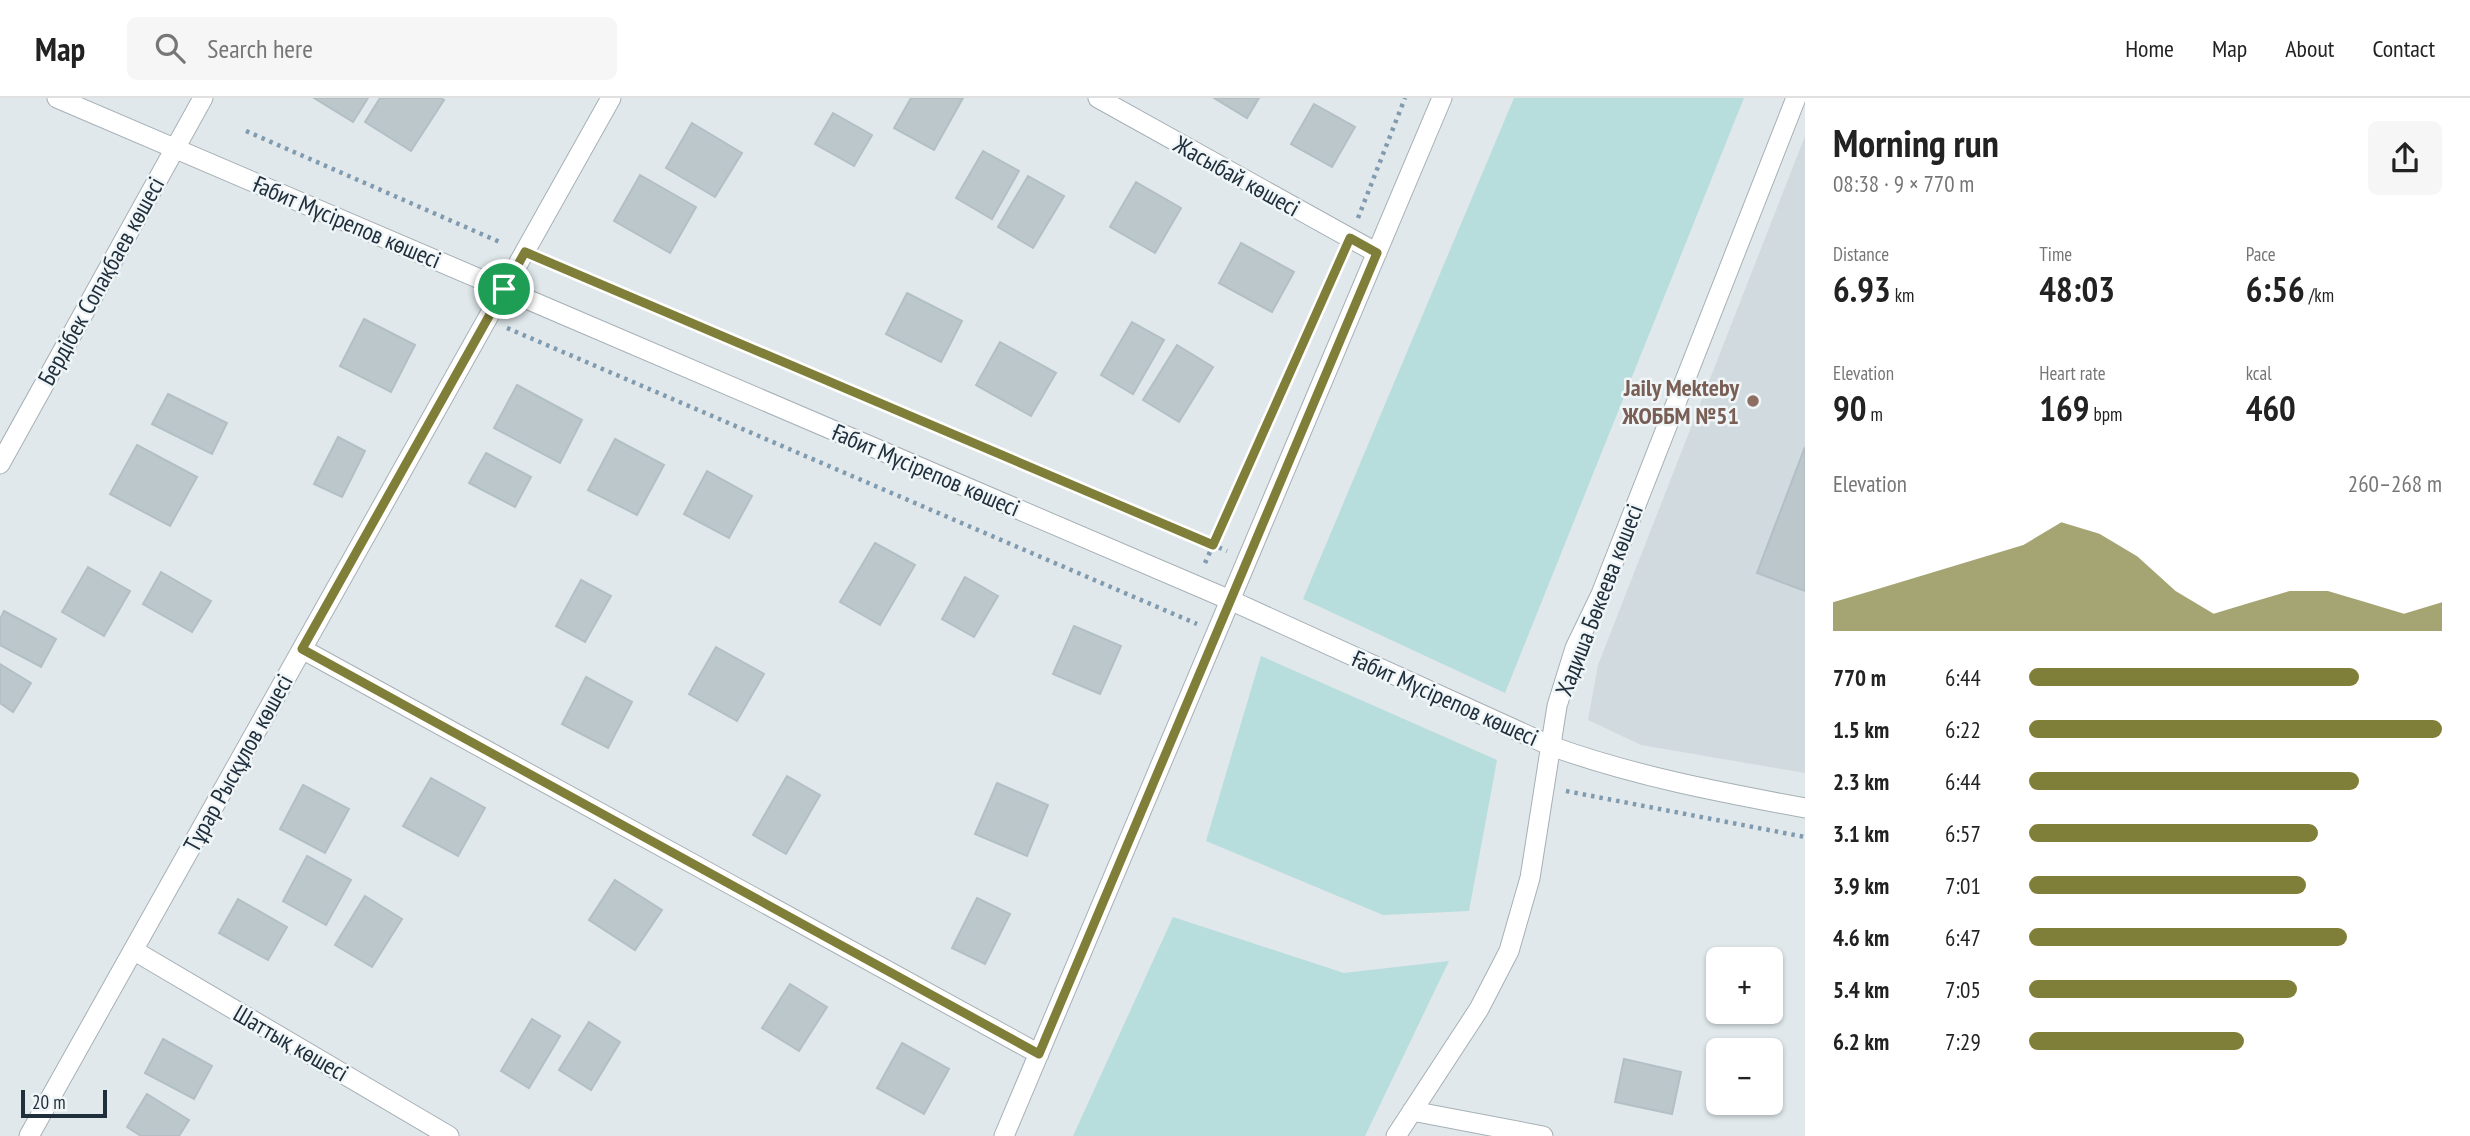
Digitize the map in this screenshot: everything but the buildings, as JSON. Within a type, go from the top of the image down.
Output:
[{"type":"street","name":"Ғабит Мүсірепов көшесі","points":[[57,98],[1230,600],[1551,746],[1597,763],[1656,779],[1805,808]]},
{"type":"street","name":"Бердібек Сопақбаев көшесі","points":[[0,464],[203,98]]},
{"type":"street","name":"Тұрар Рысқұлов көшесі","points":[[29,1136],[611,98]]},
{"type":"street","name":"Жасыбай көшесі","points":[[1098,98],[1377,253]]},
{"type":"street","points":[[1004,1136],[1443,98]]},
{"type":"street","name":"Хадиша Бөкеева көшесі","points":[[1396,1136],[1479,1009],[1509,951],[1530,878],[1557,706],[1575,648],[1601,594],[1796,98]]},
{"type":"street","points":[[302,649],[1039,1054]]},
{"type":"street","name":"Шаттық көшесі","points":[[133,950],[449,1136]]},
{"type":"street","points":[[1412,1111],[1543,1136]]},
{"type":"path","points":[[1196,586],[1350,238],[1405,98]]},
{"type":"path","points":[[246,131],[1247,560]]},
{"type":"path","points":[[487,319],[1216,632]]},
{"type":"path","points":[[1544,787],[1805,837]]},
{"type":"shaded area","points":[[1514,98],[1744,98],[1505,693],[1303,599]]},
{"type":"shaded area","name":"Jaily Mekteby ЖОББМ №51","points":[[1805,136],[1805,773],[1641,745],[1588,720],[1598,665]]},
{"type":"shaded area","points":[[1261,656],[1497,760],[1469,911],[1383,915],[1206,841]]},
{"type":"shaded area","points":[[1173,917],[1344,973],[1449,961],[1365,1136],[1073,1136]]},
{"type":"place","name":"Jaily Mekteby ЖОББМ №51","points":[[1753,401]]},
{"type":"route","points":[[1350,238],[1377,253],[1039,1054],[302,649],[504,289],[525,252],[1213,545],[1350,238]]}]
